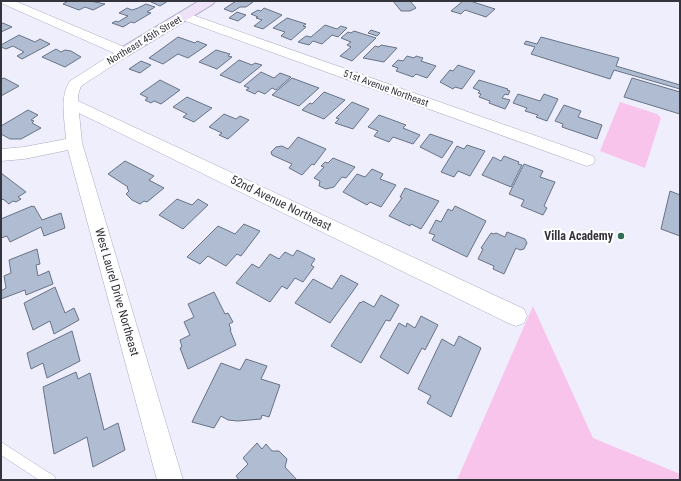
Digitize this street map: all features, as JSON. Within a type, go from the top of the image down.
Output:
[{"type":"street","points":[[5,1],[124,52]]},
{"type":"street","name":"Northeast 45th Street","points":[[71,103],[72,88],[81,78],[208,1]]},
{"type":"street","name":"51st Avenue Northeast","points":[[184,16],[587,160]]},
{"type":"street","name":"West Laurel Drive Northeast","points":[[71,103],[74,143],[170,480]]},
{"type":"street","name":"52nd Avenue Northeast","points":[[71,103],[516,316]]},
{"type":"street","points":[[1,155],[24,154],[74,143]]},
{"type":"lane","points":[[1,448],[50,480]]},
{"type":"shaded area","points":[[620,102],[657,114],[661,118],[645,168],[600,151]]},
{"type":"shaded area","points":[[533,306],[593,438],[680,474],[680,480],[457,480]]},
{"type":"building","points":[[68,1],[90,1],[105,4],[93,10],[85,7],[79,10],[63,4]]},
{"type":"building","points":[[168,1],[160,6],[151,2]]},
{"type":"building","points":[[236,1],[253,2],[246,7],[240,7],[232,12],[224,9]]},
{"type":"building","points":[[393,1],[410,1],[416,8],[410,11],[401,11]]},
{"type":"building","points":[[463,1],[470,1],[495,9],[486,17],[465,10],[461,14],[451,11]]},
{"type":"building","points":[[146,4],[155,7],[147,12],[151,13],[134,23],[131,22],[123,27],[112,23],[116,21],[118,22],[128,16],[119,13],[127,8],[132,10]]},
{"type":"building","points":[[264,8],[282,15],[263,29],[254,26],[262,20],[251,14],[258,10],[261,11]]},
{"type":"building","points":[[237,12],[246,15],[238,21],[229,18]]},
{"type":"building","points":[[287,18],[306,24],[303,26],[306,27],[291,40],[281,36],[285,32],[273,28]]},
{"type":"building","points":[[3,23],[12,27],[1,32],[1,24]]},
{"type":"building","points":[[325,25],[337,29],[341,26],[347,28],[338,37],[332,35],[322,44],[313,41],[309,45],[298,42],[306,36],[311,37]]},
{"type":"building","points":[[371,30],[380,33],[377,36],[368,33]]},
{"type":"building","points":[[354,31],[376,38],[352,61],[340,56],[351,47],[347,45],[351,42],[341,38],[348,32],[351,33]]},
{"type":"building","points":[[19,35],[35,42],[40,39],[50,44],[22,59],[17,56],[24,52],[13,46],[6,49],[1,47],[1,45]]},
{"type":"building","points":[[178,37],[195,43],[197,41],[207,45],[188,58],[178,54],[163,64],[149,58]]},
{"type":"building","points":[[541,37],[619,58],[616,66],[680,85],[680,89],[614,70],[610,79],[531,54],[535,47],[524,44],[526,41],[537,44]]},
{"type":"building","points":[[381,45],[397,48],[384,62],[363,58],[375,46],[379,47]]},
{"type":"building","points":[[56,49],[61,52],[65,50],[71,51],[81,57],[65,67],[42,57]]},
{"type":"building","points":[[216,50],[230,54],[228,56],[232,57],[217,69],[199,62]]},
{"type":"building","points":[[407,56],[423,58],[421,61],[436,66],[427,78],[416,74],[413,77],[396,71],[398,68],[392,66],[398,60],[403,61]]},
{"type":"building","points":[[239,60],[252,65],[255,63],[262,65],[240,83],[220,75]]},
{"type":"building","points":[[141,61],[151,65],[140,73],[129,69]]},
{"type":"building","points":[[458,65],[475,71],[462,89],[455,87],[453,89],[440,82],[450,70],[453,71]]},
{"type":"building","points":[[261,72],[274,78],[280,73],[291,77],[276,90],[272,88],[265,94],[258,91],[255,94],[246,90],[249,88],[244,86]]},
{"type":"building","points":[[4,78],[19,86],[1,96],[1,79]]},
{"type":"building","points":[[292,78],[319,88],[299,106],[272,95]]},
{"type":"building","points":[[632,78],[680,92],[680,114],[624,97]]},
{"type":"building","points":[[160,80],[180,90],[161,104],[154,101],[151,103],[145,100],[148,98],[140,94]]},
{"type":"building","points":[[479,80],[508,89],[507,90],[510,91],[508,95],[505,94],[502,98],[510,100],[505,109],[489,103],[490,101],[479,97],[481,94],[478,93],[480,91],[473,88]]},
{"type":"building","points":[[324,92],[345,100],[324,119],[302,110],[310,103],[312,104]]},
{"type":"building","points":[[518,94],[540,101],[544,94],[558,99],[547,121],[536,117],[538,115],[525,111],[527,108],[513,103]]},
{"type":"building","points":[[187,97],[212,108],[194,122],[183,117],[187,114],[173,107]]},
{"type":"building","points":[[352,102],[369,109],[353,129],[335,123],[339,119],[336,118]]},
{"type":"building","points":[[564,105],[581,111],[578,117],[602,125],[597,139],[562,127],[563,124],[555,121]]},
{"type":"building","points":[[28,110],[38,115],[31,120],[34,121],[32,123],[41,128],[21,139],[10,139],[1,134],[1,126]]},
{"type":"building","points":[[224,114],[236,119],[240,116],[249,120],[228,139],[219,135],[222,133],[209,127]]},
{"type":"building","points":[[379,115],[406,125],[403,128],[420,135],[413,144],[393,137],[389,142],[374,136],[378,131],[368,127]]},
{"type":"building","points":[[430,134],[453,142],[442,158],[420,147]]},
{"type":"building","points":[[298,137],[326,149],[314,165],[312,164],[302,175],[289,168],[292,164],[272,155],[271,152],[276,147],[282,146],[288,149]]},
{"type":"building","points":[[467,145],[485,151],[470,176],[458,171],[454,177],[441,172],[457,146],[464,149]]},
{"type":"building","points":[[504,156],[519,162],[518,164],[522,165],[511,187],[482,175],[493,157],[501,161]]},
{"type":"building","points":[[333,158],[355,167],[346,178],[342,177],[334,187],[326,189],[319,186],[320,181],[314,178],[324,167],[321,166],[325,162],[328,163]]},
{"type":"building","points":[[125,161],[154,176],[149,180],[164,188],[147,202],[144,201],[140,204],[132,200],[126,194],[129,191],[127,188],[128,187],[108,174]]},
{"type":"building","points":[[524,164],[543,171],[540,177],[555,182],[544,206],[547,208],[543,215],[521,206],[524,200],[509,194]]},
{"type":"building","points":[[372,169],[383,174],[380,179],[396,185],[381,207],[370,202],[367,205],[343,192],[357,174],[365,177]]},
{"type":"building","points":[[1,173],[26,192],[18,197],[21,199],[16,202],[13,201],[9,204],[3,199],[1,201]]},
{"type":"building","points":[[405,188],[439,201],[421,229],[411,224],[410,226],[389,216],[402,198],[400,197]]},
{"type":"building","points":[[670,191],[680,195],[680,236],[661,229]]},
{"type":"building","points":[[177,199],[192,205],[198,199],[208,205],[183,229],[159,215]]},
{"type":"building","points":[[34,206],[42,220],[61,213],[65,228],[44,236],[41,227],[10,242],[7,236],[1,238],[1,219]]},
{"type":"building","points":[[455,206],[486,221],[467,257],[432,240],[435,235],[429,233],[436,220],[441,222],[448,209],[452,211]]},
{"type":"building","points":[[244,224],[260,231],[241,256],[237,254],[226,266],[208,256],[200,264],[187,257],[218,226],[235,234]]},
{"type":"building","points":[[507,232],[525,239],[527,243],[524,249],[520,250],[516,248],[504,274],[493,269],[494,266],[478,259],[483,249],[481,248],[491,233],[496,233],[505,237]]},
{"type":"building","points":[[37,249],[40,264],[36,265],[38,276],[49,271],[53,284],[26,295],[25,290],[1,299],[1,291],[6,288],[4,276],[11,273],[9,260]]},
{"type":"building","points":[[297,250],[315,259],[311,265],[314,267],[303,282],[295,278],[287,289],[282,286],[270,302],[236,283],[252,264],[259,268],[270,254],[279,259],[285,252],[293,256]]},
{"type":"building","points":[[341,275],[358,284],[330,323],[295,303],[313,279],[332,289]]},
{"type":"building","points":[[55,287],[65,313],[74,308],[79,320],[54,334],[50,321],[33,330],[24,303]]},
{"type":"building","points":[[214,292],[225,314],[228,313],[233,322],[229,324],[236,345],[188,369],[180,348],[182,347],[180,340],[190,335],[184,322],[194,317],[188,304]]},
{"type":"building","points":[[381,295],[399,305],[390,321],[386,320],[361,363],[331,346],[360,302],[361,303],[363,301],[374,307]]},
{"type":"building","points":[[421,316],[438,325],[425,350],[422,348],[408,374],[380,357],[399,323],[406,327],[407,323],[415,328]]},
{"type":"building","points":[[72,331],[80,361],[47,378],[43,363],[31,369],[27,353]]},
{"type":"building","points":[[459,336],[481,348],[451,417],[427,403],[431,396],[418,389],[442,339],[454,346]]},
{"type":"building","points":[[246,359],[267,366],[261,379],[280,385],[269,417],[262,415],[261,419],[238,421],[228,420],[221,416],[214,428],[192,422],[221,363],[240,370]]},
{"type":"building","points":[[76,372],[78,379],[90,373],[104,430],[118,423],[125,450],[93,467],[87,437],[54,454],[43,387]]},
{"type":"building","points":[[257,443],[262,449],[266,444],[272,451],[279,451],[287,459],[285,467],[297,480],[239,480],[236,476],[248,464],[243,458]]},
{"type":"place","name":"Villa Academy","points":[[621,236]]}]
